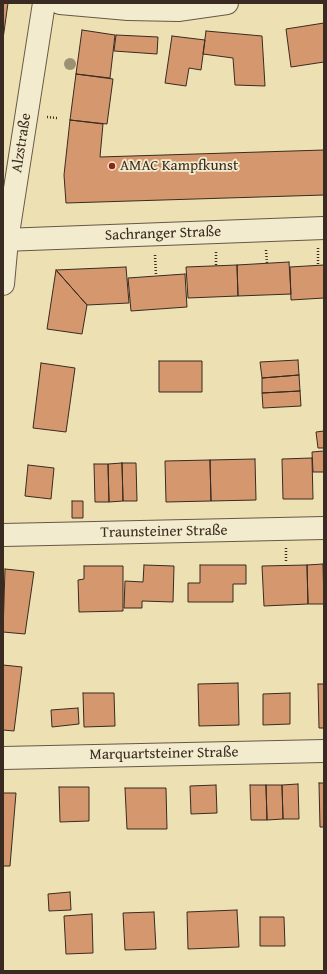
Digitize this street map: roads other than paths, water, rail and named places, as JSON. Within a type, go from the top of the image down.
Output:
[{"type":"street","name":"Alzstraße","points":[[3,284],[5,240],[44,3]]},
{"type":"street","points":[[60,3],[178,10],[227,3]]},
{"type":"street","name":"Sachranger Straße","points":[[5,240],[321,236]]},
{"type":"street","name":"Traunsteiner Straße","points":[[3,535],[324,528]]},
{"type":"street","name":"Marquartsteiner Straße","points":[[3,758],[324,751]]},
{"type":"place","name":"AMAC Kampfkunst","points":[[112,166]]}]
